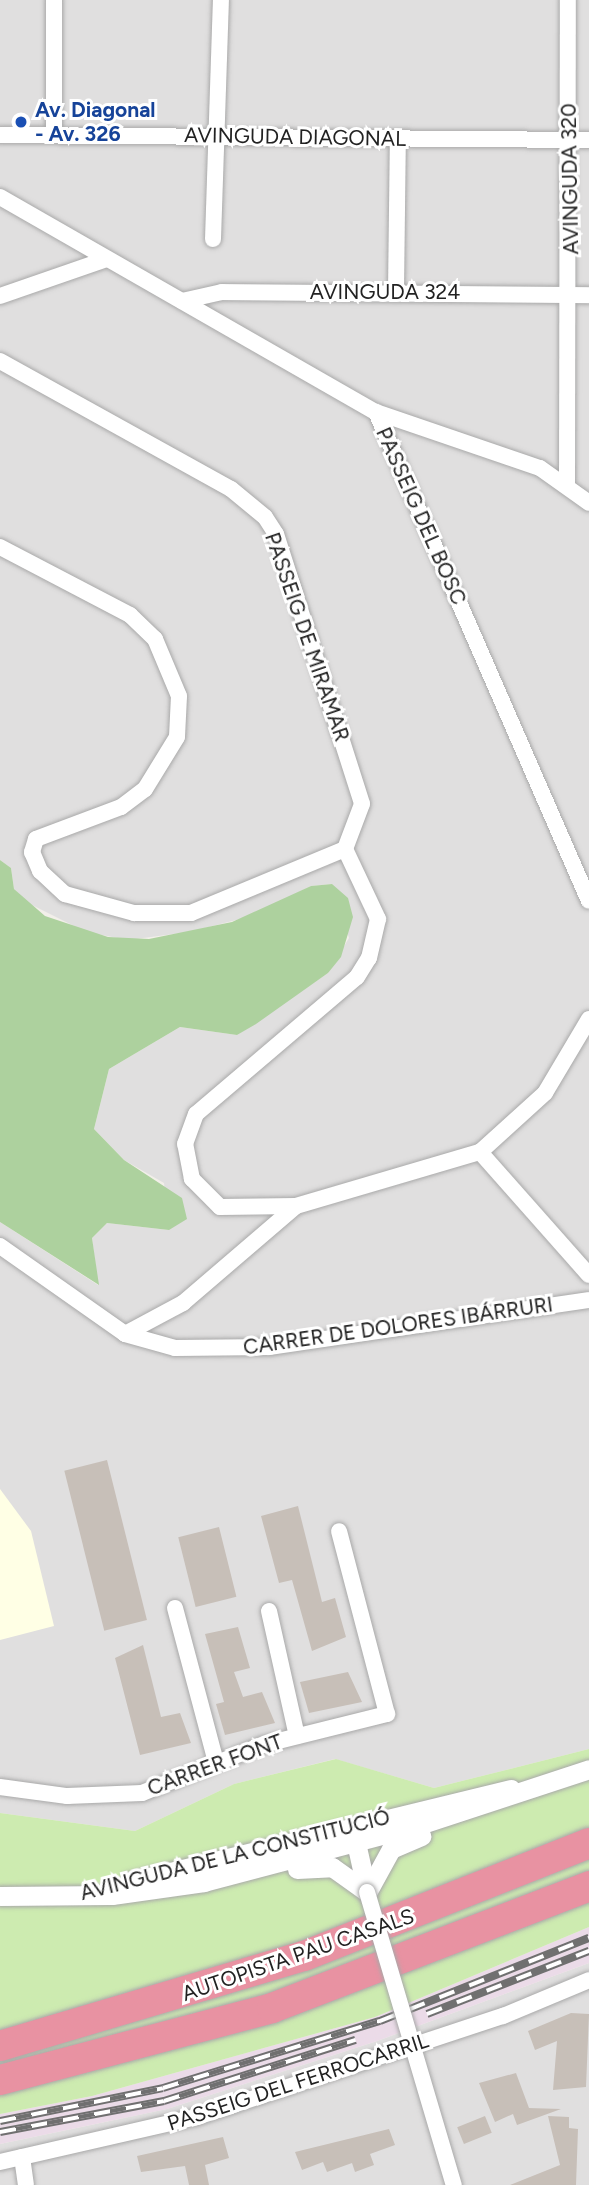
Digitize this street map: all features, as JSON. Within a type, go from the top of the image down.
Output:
[{"type":"highway","name":"AUTOPISTA PAU CASALS","points":[[0,2046],[94,2021],[392,1924],[589,1843]]},
{"type":"highway","name":"AUTOPISTA PAU CASALS","points":[[0,2080],[272,2008],[589,1886]]},
{"type":"highway","points":[[0,2028],[94,2021]]},
{"type":"street","points":[[54,0],[54,135]]},
{"type":"street","points":[[213,239],[216,135],[221,122],[221,0]]},
{"type":"street","name":"AVINGUDA 320","points":[[567,483],[571,295],[568,0]]},
{"type":"street","name":"AVINGUDA DIAGONAL","points":[[0,135],[589,140]]},
{"type":"street","points":[[396,291],[398,138]]},
{"type":"street","name":"PASSEIG DEL BOSC","points":[[0,197],[376,412],[589,901]]},
{"type":"street","points":[[0,296],[107,259]]},
{"type":"street","name":"AVINGUDA 324","points":[[182,301],[197,293],[396,291],[589,295]]},
{"type":"street","name":"PASSEIG DE MIRAMAR","points":[[0,361],[231,489],[264,517],[276,534],[362,804],[345,849]]},
{"type":"street","points":[[376,412],[567,483],[589,503]]},
{"type":"street","points":[[0,547],[130,615],[155,639],[179,696],[177,737],[145,789],[121,807],[36,839],[32,852],[40,871],[65,894],[134,913],[191,913],[345,849],[377,919],[369,958],[357,977],[196,1114],[185,1144],[192,1179],[219,1207],[296,1206],[480,1152],[545,1093],[589,1019]]},
{"type":"street","points":[[480,1152],[589,1275]]},
{"type":"street","points":[[125,1334],[183,1303],[296,1206]]},
{"type":"street","name":"CARRER DE DOLORES IBÁRRURI","points":[[0,1247],[125,1334],[175,1348],[270,1347],[589,1300]]},
{"type":"street","name":"CARRER FONT","points":[[0,1787],[67,1796],[142,1793],[216,1762],[297,1736],[387,1714],[339,1531]]},
{"type":"street","points":[[174,1608],[216,1762]]},
{"type":"street","points":[[269,1611],[297,1736]]},
{"type":"street","name":"AVINGUDA DE LA CONSTITUCIÓ","points":[[0,1896],[71,1897],[351,1845],[483,1806],[589,1769]]},
{"type":"street","name":"AVINGUDA DE LA CONSTITUCIÓ","points":[[204,1873],[482,1791],[533,1787]]},
{"type":"street","points":[[367,1892],[391,1849],[483,1806]]},
{"type":"street","points":[[351,1845],[357,1847],[367,1892],[454,2185]]},
{"type":"street","points":[[204,1873],[332,1867],[367,1892]]},
{"type":"street","name":"PASSEIG DEL FERROCARRIL","points":[[0,2162],[197,2117],[503,2016],[589,1980]]},
{"type":"street","points":[[22,2157],[26,2185]]},
{"type":"shaded area","points":[[0,0],[589,0],[589,1749],[434,1788],[335,1759],[234,1784],[135,1831],[0,1813],[0,1222],[98,1285],[92,1238],[107,1223],[169,1230],[164,1183],[124,1160],[94,1129],[109,1069],[180,1027],[237,1035],[328,973],[349,938],[332,884],[311,886],[252,916],[189,932],[128,940],[86,932],[28,903],[14,889],[11,868],[0,860]]},
{"type":"shaded area","points":[[0,1489],[31,1531],[54,1626],[0,1640]]},
{"type":"shaded area","points":[[589,1927],[589,1963],[377,2041],[167,2109],[0,2144],[0,2114],[92,2096],[375,2017]]},
{"type":"shaded area","points":[[589,1963],[589,2185],[0,2185],[0,2144],[167,2109],[377,2041]]},
{"type":"green space","points":[[0,860],[11,868],[14,889],[45,916],[108,937],[149,939],[232,922],[311,886],[332,884],[348,898],[353,917],[341,957],[328,973],[256,1024],[237,1035],[180,1027],[109,1069],[94,1129],[124,1160],[182,1198],[187,1219],[169,1230],[107,1223],[92,1238],[99,1285],[0,1222]]},
{"type":"green space","points":[[589,1749],[589,1927],[375,2017],[92,2096],[0,2114],[0,1813],[135,1831],[234,1784],[336,1759],[434,1788]]},
{"type":"building","points":[[107,1460],[147,1620],[104,1631],[64,1471]]},
{"type":"building","points":[[298,1506],[322,1602],[335,1598],[346,1637],[312,1651],[292,1580],[279,1583],[261,1516]]},
{"type":"building","points":[[219,1527],[236,1597],[196,1607],[178,1537]]},
{"type":"building","points":[[238,1627],[250,1668],[234,1672],[243,1697],[262,1692],[275,1723],[225,1735],[216,1704],[224,1702],[205,1634]]},
{"type":"building","points":[[143,1645],[161,1717],[180,1713],[191,1743],[140,1755],[115,1658]]},
{"type":"building","points":[[348,1672],[362,1702],[309,1713],[300,1682]]},
{"type":"building","points":[[571,2013],[589,2014],[586,2087],[553,2090],[557,2041],[535,2050],[528,2031]]},
{"type":"building","points":[[516,2073],[529,2108],[561,2109],[517,2125],[513,2114],[495,2122],[479,2083]]},
{"type":"building","points":[[485,2116],[492,2133],[464,2144],[457,2127]]},
{"type":"building","points":[[548,2116],[569,2117],[569,2128],[578,2129],[576,2185],[510,2185],[560,2165]]},
{"type":"building","points":[[389,2129],[395,2145],[370,2154],[374,2165],[355,2172],[352,2163],[327,2172],[323,2162],[302,2170],[295,2152]]},
{"type":"building","points":[[223,2137],[229,2158],[205,2165],[209,2185],[189,2185],[185,2166],[141,2172],[137,2156]]},
{"type":"railway","points":[[0,2121],[163,2088],[380,2021],[589,1938]]},
{"type":"railway","points":[[427,2014],[589,1951]]},
{"type":"railway","points":[[0,2132],[164,2101],[355,2040]]},
{"type":"place","name":"Av. Diagonal - Av. 326","points":[[21,122]]}]
